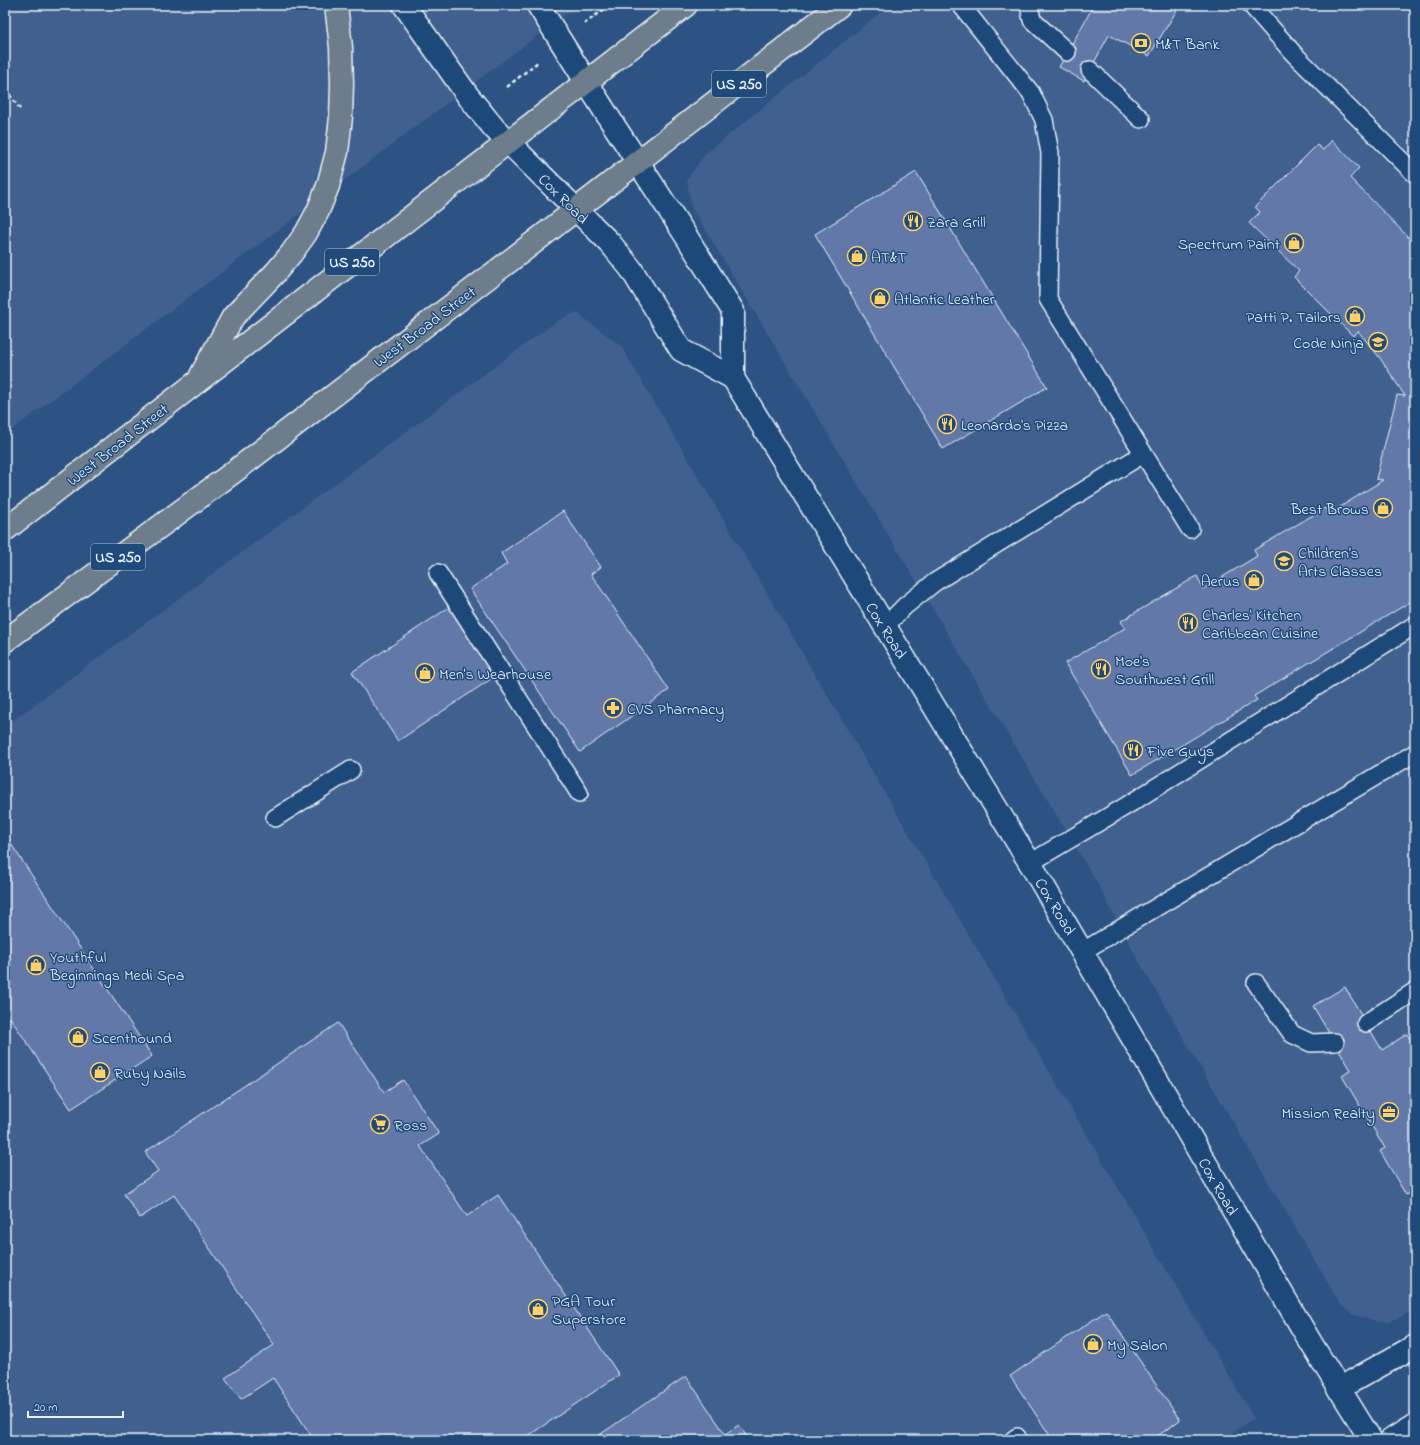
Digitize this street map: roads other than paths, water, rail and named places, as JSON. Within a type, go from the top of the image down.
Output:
[{"type":"main road","points":[[197,382],[233,317],[291,254],[306,233],[318,211],[328,186],[337,152],[342,84],[341,47],[336,5]]},
{"type":"main road","name":"Cox Road","points":[[404,5],[477,108],[508,142],[610,243],[623,258],[681,350],[733,378],[1030,863],[1144,1060],[1338,1389],[1370,1440]]},
{"type":"main road","points":[[538,5],[733,311],[733,378]]},
{"type":"main road","name":"West Broad Street","points":[[5,530],[686,5]]},
{"type":"main road","name":"West Broad Street","points":[[5,641],[231,474],[576,210],[840,5]]},
{"type":"main road","points":[[1338,1389],[1415,1346]]},
{"type":"main road","points":[[1392,1440],[1415,1425]]},
{"type":"lane","points":[[961,5],[1031,94],[1044,120],[1050,153],[1048,299],[1190,529]]},
{"type":"lane","points":[[1028,5],[1032,20],[1067,52]]},
{"type":"lane","points":[[1251,5],[1294,54],[1415,174]]},
{"type":"lane","points":[[1090,70],[1141,119]]},
{"type":"lane","points":[[885,626],[905,606],[935,582],[1144,454]]},
{"type":"lane","points":[[438,573],[579,793]]},
{"type":"lane","points":[[1030,863],[1126,806],[1415,626]]},
{"type":"lane","points":[[1082,951],[1415,753]]},
{"type":"lane","points":[[275,818],[351,770]]},
{"type":"lane","points":[[1256,983],[1292,1034],[1311,1043],[1334,1042]]},
{"type":"lane","points":[[1366,1023],[1415,991]]},
{"type":"place","name":"M&T Bank","points":[[1141,43]]},
{"type":"place","name":"Zara Grill","points":[[913,221]]},
{"type":"place","name":"Spectrum Paint","points":[[1294,243]]},
{"type":"place","name":"AT&T","points":[[857,256]]},
{"type":"place","name":"Atlantic Leather","points":[[880,298]]},
{"type":"place","name":"Patti P. Tailors","points":[[1355,316]]},
{"type":"place","name":"Code Ninja","points":[[1378,342]]},
{"type":"place","name":"Leonardo's Pizza","points":[[947,424]]},
{"type":"place","name":"Best Brows","points":[[1383,508]]},
{"type":"place","name":"Children’s Arts Classes","points":[[1284,561]]},
{"type":"place","name":"Aerus","points":[[1254,580]]},
{"type":"place","name":"Charles' Kitchen Caribbean Cuisine","points":[[1188,623]]},
{"type":"place","name":"Moe's Southwest Grill","points":[[1101,669]]},
{"type":"place","name":"Men's Wearhouse","points":[[425,673]]},
{"type":"place","name":"CVS Pharmacy","points":[[613,708]]},
{"type":"place","name":"Five Guys","points":[[1133,750]]},
{"type":"place","name":"Youthful Beginnings Medi Spa","points":[[36,965]]},
{"type":"place","name":"Scenthound","points":[[78,1037]]},
{"type":"place","name":"Ruby Nails","points":[[100,1072]]},
{"type":"place","name":"Mission Realty","points":[[1389,1112]]},
{"type":"place","name":"Ross","points":[[380,1124]]},
{"type":"place","name":"PGA Tour Superstore","points":[[538,1309]]},
{"type":"place","name":"My Salon","points":[[1093,1344]]}]
